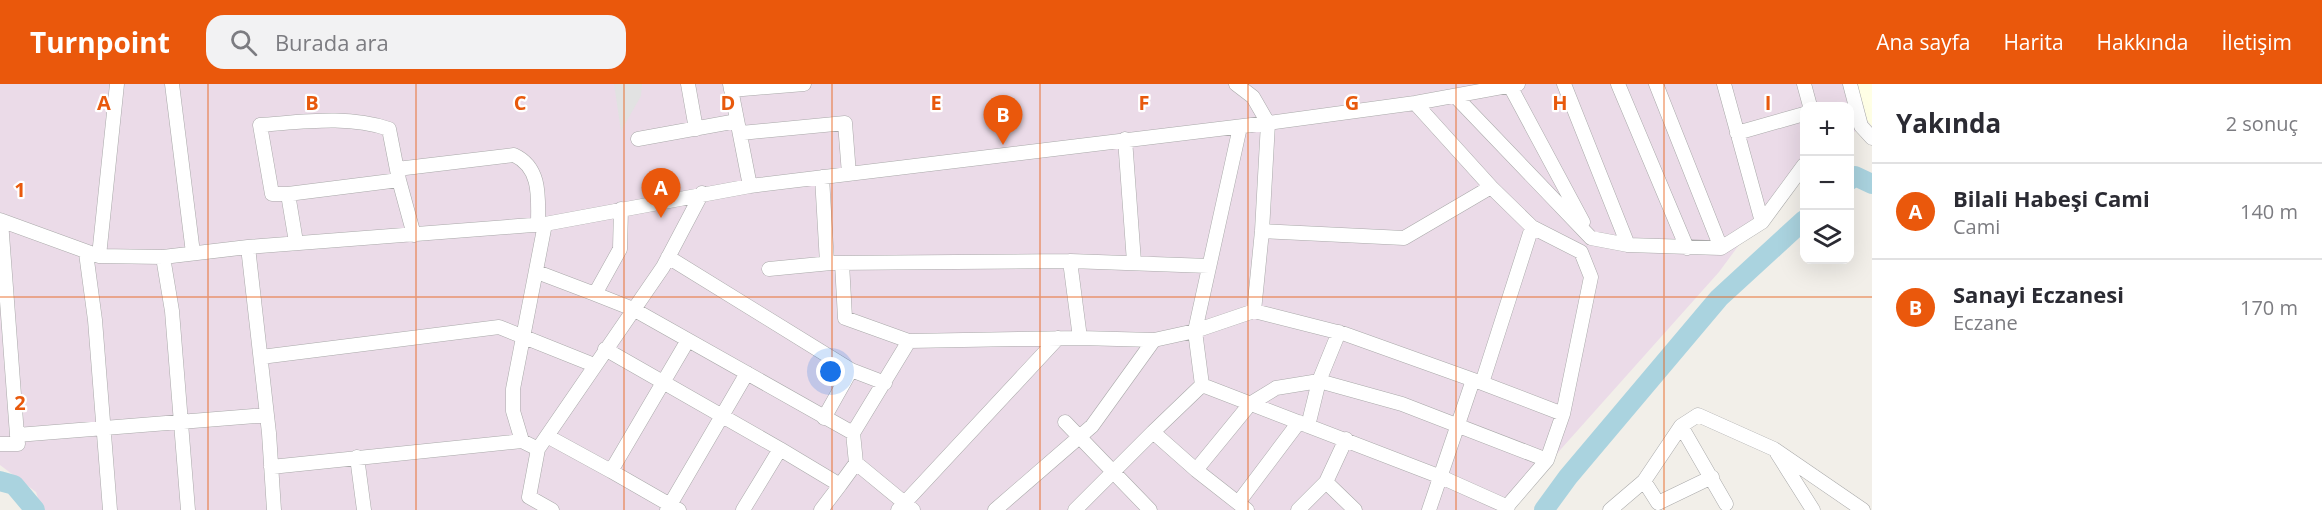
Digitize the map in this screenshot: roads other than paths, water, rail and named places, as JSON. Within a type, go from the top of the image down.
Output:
[{"type":"street","points":[[110,510],[95,320],[93,254],[117,84]]},
{"type":"street","points":[[172,84],[193,253]]},
{"type":"street","points":[[688,84],[696,129]]},
{"type":"street","points":[[750,186],[731,87],[804,84]]},
{"type":"street","points":[[1236,84],[1253,97],[1268,123],[1262,231],[1254,311]]},
{"type":"street","points":[[1564,84],[1628,245]]},
{"type":"street","points":[[1618,84],[1687,248]]},
{"type":"street","points":[[1656,84],[1721,248]]},
{"type":"street","points":[[1724,84],[1762,222]]},
{"type":"street","points":[[1804,84],[1809,102]]},
{"type":"street","points":[[1850,84],[1855,129],[1872,138]]},
{"type":"street","points":[[0,444],[18,444],[1,221],[93,254],[163,256],[296,242],[542,225],[702,193],[750,186],[1415,104],[1456,96],[1485,86],[1514,85],[1591,238]]},
{"type":"street","points":[[1456,96],[1591,238],[1628,245],[1721,248],[1762,222],[1800,170]]},
{"type":"street","points":[[1202,385],[1441,477],[1506,508],[1547,460],[1563,414],[1591,278],[1581,252],[1532,227],[1491,187],[1415,104]]},
{"type":"street","points":[[1737,133],[1800,115]]},
{"type":"street","points":[[414,235],[398,174],[389,129],[366,122],[321,121],[260,125],[272,194],[288,194],[398,174],[514,155],[526,160],[533,170],[542,225],[537,272],[513,389],[513,411],[522,441]]},
{"type":"street","points":[[638,140],[696,129],[845,123],[849,174]]},
{"type":"street","points":[[1202,385],[1195,331],[1240,127]]},
{"type":"street","points":[[1125,139],[1134,262]]},
{"type":"street","points":[[822,177],[827,263]]},
{"type":"street","points":[[1262,231],[1404,238],[1491,187]]},
{"type":"street","points":[[552,510],[527,503],[538,449],[668,256],[702,193]]},
{"type":"street","points":[[288,194],[296,242]]},
{"type":"street","points":[[595,294],[620,249],[621,209]]},
{"type":"street","points":[[1429,510],[1458,426],[1478,382],[1532,227]]},
{"type":"street","points":[[248,247],[267,415],[274,510]]},
{"type":"street","points":[[163,256],[172,311],[188,510]]},
{"type":"street","points":[[668,256],[851,369],[885,383]]},
{"type":"street","points":[[769,269],[827,263],[1070,261],[1209,266]]},
{"type":"street","points":[[1070,261],[1080,338]]},
{"type":"street","points":[[842,263],[845,318],[909,341],[1058,338],[1154,340],[1195,331],[1254,311],[1339,332],[1563,414]]},
{"type":"street","points":[[537,272],[633,309],[853,433]]},
{"type":"street","points":[[261,357],[500,327],[525,335],[594,365]]},
{"type":"street","points":[[1153,432],[1196,470],[1243,506],[1303,424],[1339,332]]},
{"type":"street","points":[[856,463],[905,507],[1058,338]]},
{"type":"street","points":[[611,471],[688,340]]},
{"type":"street","points":[[995,510],[1092,426],[1154,340]]},
{"type":"street","points":[[821,510],[856,463],[853,433],[909,341]]},
{"type":"street","points":[[605,349],[664,381],[840,485]]},
{"type":"street","points":[[824,417],[851,369]]},
{"type":"street","points":[[547,436],[672,508],[747,373]]},
{"type":"street","points":[[1196,470],[1250,404],[1276,388],[1319,381],[1402,404],[1547,460]]},
{"type":"street","points":[[1078,509],[1202,385]]},
{"type":"street","points":[[17,435],[267,415]]},
{"type":"street","points":[[1610,510],[1644,481],[1681,426],[1698,415],[1774,449],[1863,510]]},
{"type":"street","points":[[1065,422],[1150,510]]},
{"type":"street","points":[[1681,426],[1712,477],[1724,508]]},
{"type":"street","points":[[1298,510],[1326,482],[1346,439]]},
{"type":"street","points":[[271,467],[522,441],[538,449]]},
{"type":"street","points":[[743,510],[780,449]]},
{"type":"street","points":[[1774,449],[1813,510]]},
{"type":"street","points":[[357,457],[364,510]]},
{"type":"street","points":[[1644,481],[1658,503],[1712,477]]},
{"type":"street","points":[[1326,482],[1355,510]]},
{"type":"waterway","points":[[1854,177],[1872,184]]},
{"type":"waterway","points":[[1544,510],[1568,477],[1719,298],[1800,224]]},
{"type":"waterway","points":[[0,481],[14,485],[35,510]]},
{"type":"place","name":"Sanayi Eczanesi","points":[[1003,145]]},
{"type":"place","name":"Bilali Habeşi Cami","points":[[661,218]]}]
